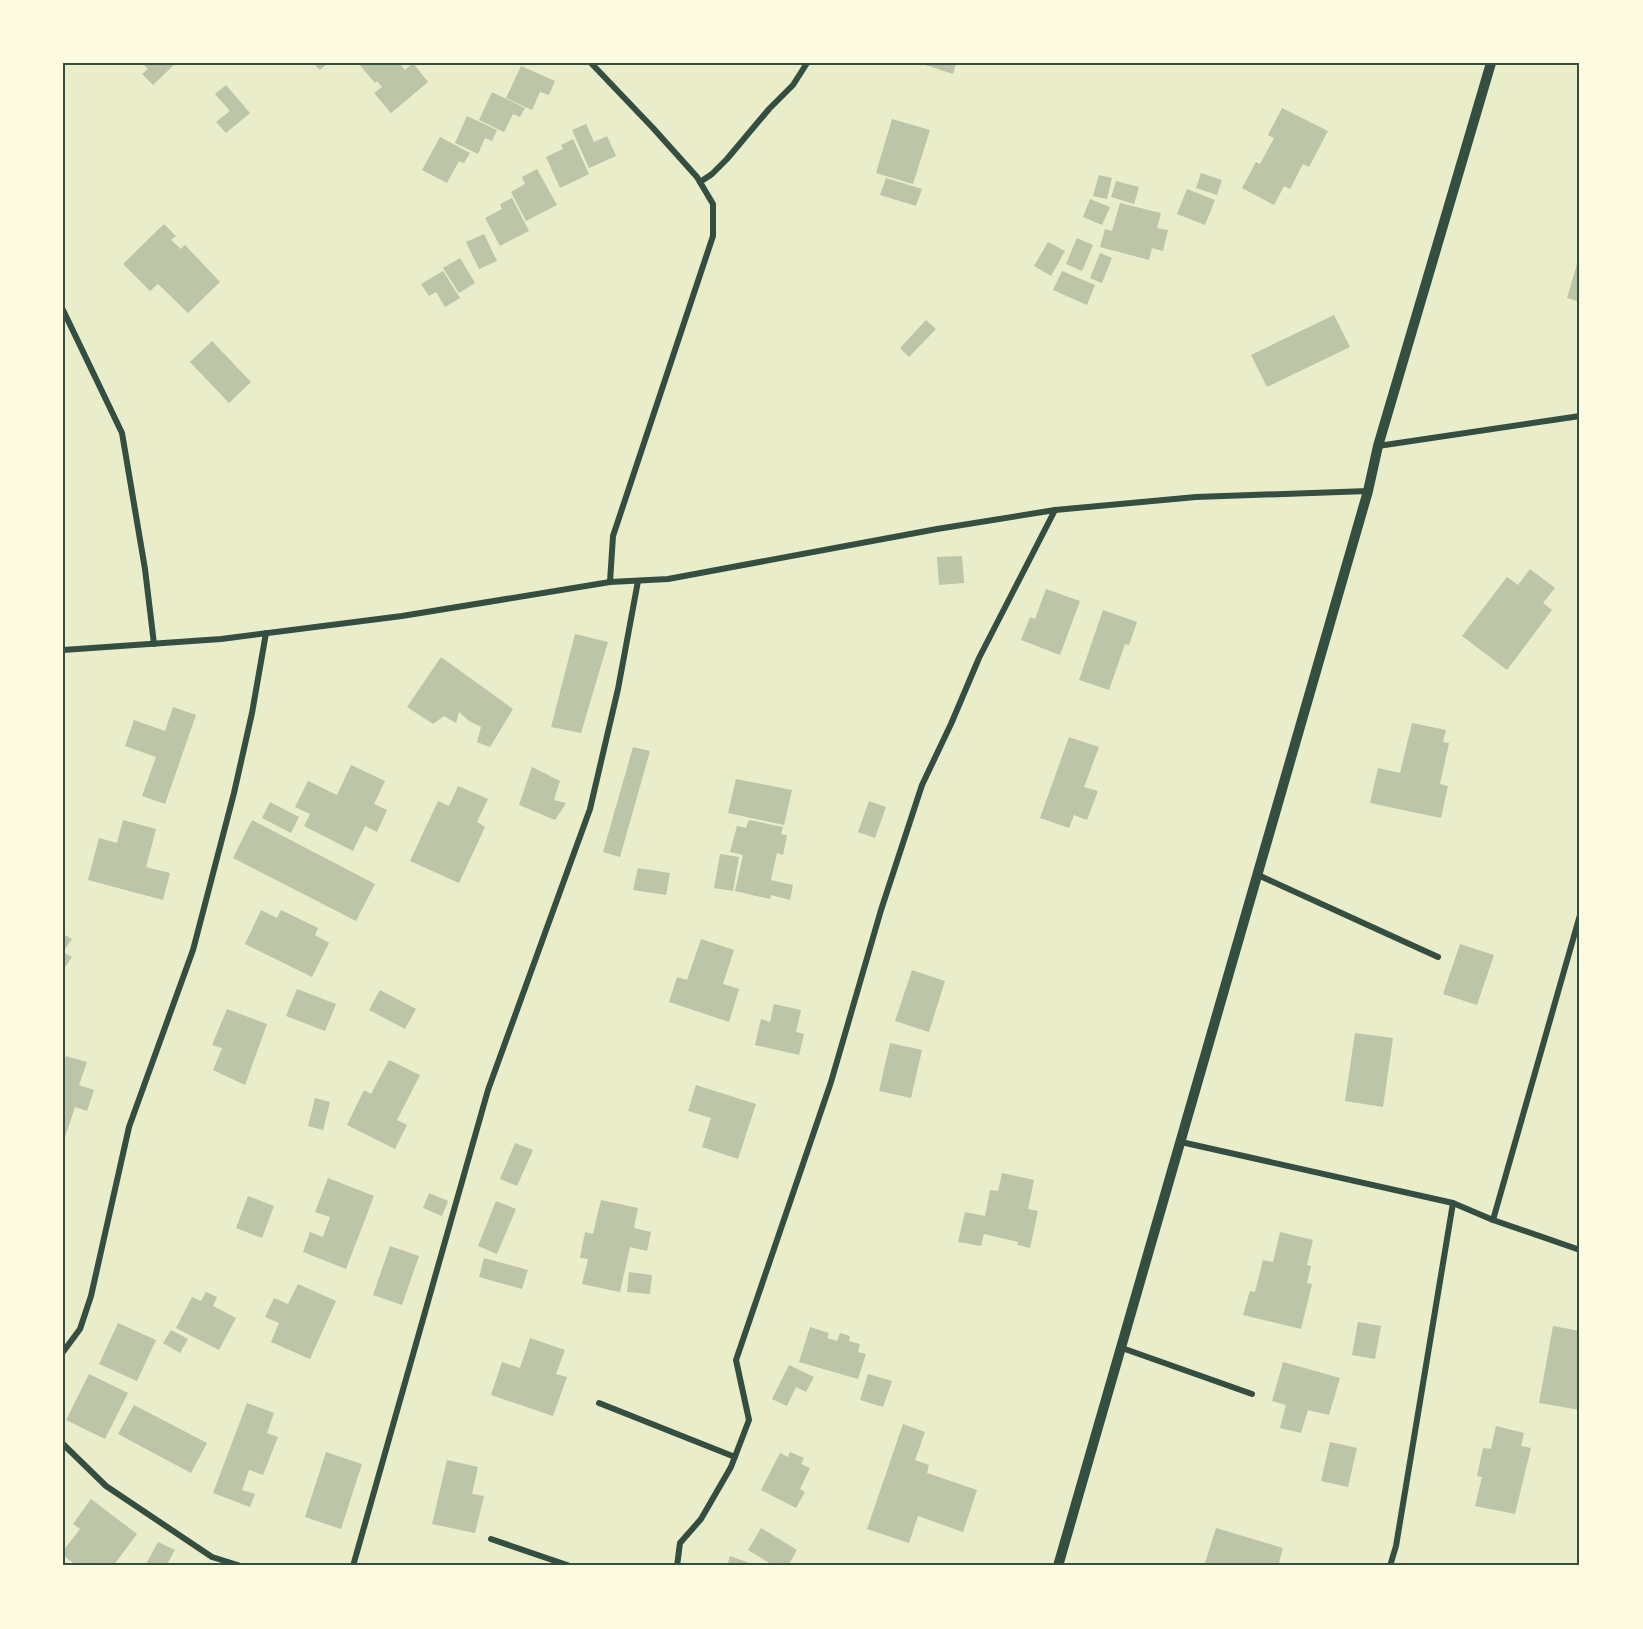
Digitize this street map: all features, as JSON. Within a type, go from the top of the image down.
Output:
[{"type":"street","points":[[591,63],[653,128],[700,182],[713,204],[712,236],[613,536],[610,582]]},
{"type":"street","points":[[700,182],[727,159],[769,109],[793,85],[807,63]]},
{"type":"street","points":[[1058,1566],[1368,491],[1378,446],[1491,63]]},
{"type":"street","points":[[63,310],[122,433],[145,569],[154,644]]},
{"type":"street","points":[[1378,446],[1580,416]]},
{"type":"street","points":[[63,650],[220,639],[402,616],[610,582],[668,579],[937,529],[1055,510],[1196,497],[1368,491]]},
{"type":"street","points":[[677,1566],[680,1543],[700,1519],[735,1457],[749,1420],[736,1360],[831,1082],[881,910],[922,785],[979,658],[1055,510]]},
{"type":"street","points":[[353,1566],[488,1090],[590,808],[618,689],[638,581]]},
{"type":"street","points":[[63,1352],[80,1329],[91,1296],[129,1127],[193,950],[250,725],[266,633]]},
{"type":"street","points":[[1258,875],[1438,957]]},
{"type":"street","points":[[1493,1220],[1580,915]]},
{"type":"street","points":[[1181,1142],[1453,1203],[1493,1220],[1580,1250]]},
{"type":"street","points":[[1390,1566],[1396,1546],[1453,1203]]},
{"type":"street","points":[[1122,1348],[1252,1394]]},
{"type":"street","points":[[599,1403],[735,1457]]},
{"type":"street","points":[[63,1444],[106,1486],[212,1557],[241,1566]]},
{"type":"street","points":[[491,1539],[570,1566]]},
{"type":"building","points":[[142,63],[176,63],[153,85],[142,74],[148,69]]},
{"type":"building","points":[[313,63],[328,63],[320,70]]},
{"type":"building","points":[[358,63],[399,63],[405,70],[413,63],[428,82],[391,113],[374,93],[382,87],[377,81],[375,83]]},
{"type":"building","points":[[919,63],[956,63],[953,74]]},
{"type":"building","points":[[521,66],[555,81],[549,95],[540,92],[532,110],[506,98]]},
{"type":"building","points":[[226,85],[250,113],[226,133],[216,122],[230,111],[215,94]]},
{"type":"building","points":[[492,92],[525,108],[520,117],[513,114],[504,132],[479,120]]},
{"type":"building","points":[[1282,108],[1328,131],[1309,167],[1303,164],[1290,189],[1284,186],[1274,205],[1242,188],[1256,162],[1260,164],[1274,138],[1268,135]]},
{"type":"building","points":[[467,116],[497,130],[492,141],[485,138],[478,154],[455,143]]},
{"type":"building","points":[[892,119],[930,130],[913,184],[876,173]]},
{"type":"building","points":[[586,124],[594,142],[607,136],[616,156],[589,168],[572,130]]},
{"type":"building","points":[[440,137],[470,153],[464,163],[459,161],[447,183],[422,170]]},
{"type":"building","points":[[573,139],[589,174],[560,188],[546,157],[563,149],[561,145]]},
{"type":"building","points":[[537,169],[557,205],[526,221],[511,192],[525,184],[522,177]]},
{"type":"building","points":[[1201,173],[1222,180],[1217,195],[1196,188]]},
{"type":"building","points":[[1099,175],[1112,178],[1107,199],[1093,196]]},
{"type":"building","points":[[886,178],[922,189],[916,206],[880,195]]},
{"type":"building","points":[[1116,181],[1139,187],[1134,204],[1111,197]]},
{"type":"building","points":[[1187,189],[1215,200],[1205,225],[1177,214]]},
{"type":"building","points":[[512,198],[529,231],[500,246],[485,218],[502,209],[500,204]]},
{"type":"building","points":[[1090,199],[1110,207],[1102,225],[1083,217]]},
{"type":"building","points":[[1120,203],[1161,213],[1157,228],[1168,230],[1163,251],[1152,248],[1149,260],[1100,247],[1105,229],[1112,231]]},
{"type":"building","points":[[164,224],[176,236],[171,240],[181,249],[185,245],[220,282],[188,313],[158,284],[150,291],[123,264]]},
{"type":"building","points":[[484,234],[497,261],[479,269],[466,242]]},
{"type":"building","points":[[1077,238],[1093,245],[1082,271],[1066,264]]},
{"type":"building","points":[[1048,242],[1065,251],[1051,276],[1034,266]]},
{"type":"building","points":[[1100,253],[1112,258],[1102,283],[1090,278]]},
{"type":"building","points":[[1580,254],[1580,302],[1567,298]]},
{"type":"building","points":[[460,258],[475,283],[459,293],[443,268]]},
{"type":"building","points":[[443,271],[460,298],[445,307],[436,292],[429,296],[421,284]]},
{"type":"building","points":[[1062,271],[1095,285],[1087,305],[1053,290]]},
{"type":"building","points":[[1334,315],[1350,347],[1267,387],[1251,355]]},
{"type":"building","points":[[926,320],[936,329],[909,357],[900,348]]},
{"type":"building","points":[[212,341],[251,382],[229,403],[190,362]]},
{"type":"building","points":[[962,556],[964,583],[939,585],[937,557]]},
{"type":"building","points":[[1530,569],[1555,588],[1543,603],[1552,610],[1507,670],[1462,636],[1507,577],[1518,585]]},
{"type":"building","points":[[1046,589],[1080,601],[1060,655],[1021,640],[1030,617],[1035,619]]},
{"type":"building","points":[[1103,610],[1137,622],[1129,645],[1125,644],[1109,690],[1079,680]]},
{"type":"building","points":[[575,634],[608,642],[581,733],[551,727]]},
{"type":"building","points":[[441,657],[513,709],[490,747],[477,742],[481,727],[469,721],[459,712],[456,723],[444,716],[433,724],[407,707]]},
{"type":"building","points":[[173,707],[196,715],[165,804],[142,796],[156,757],[125,746],[134,720],[165,731]]},
{"type":"building","points":[[1412,723],[1446,730],[1443,742],[1449,743],[1440,784],[1448,786],[1441,818],[1370,803],[1378,768],[1400,773]]},
{"type":"building","points":[[1069,737],[1099,747],[1084,787],[1098,791],[1087,820],[1074,815],[1069,828],[1040,818]]},
{"type":"building","points":[[633,747],[650,751],[620,857],[603,852]]},
{"type":"building","points":[[351,765],[385,781],[374,804],[387,810],[377,832],[365,826],[353,851],[304,826],[310,814],[295,807],[308,781],[337,795]]},
{"type":"building","points":[[532,767],[560,781],[554,800],[566,803],[555,820],[519,805]]},
{"type":"building","points":[[736,779],[792,790],[784,825],[728,813]]},
{"type":"building","points":[[458,786],[488,799],[477,822],[485,827],[459,883],[410,861],[438,801],[449,806]]},
{"type":"building","points":[[869,801],[886,807],[875,838],[858,832]]},
{"type":"building","points":[[270,802],[299,817],[291,833],[262,818]]},
{"type":"building","points":[[123,820],[156,829],[146,867],[170,873],[163,900],[88,880],[99,838],[117,843]]},
{"type":"building","points":[[252,820],[375,884],[356,921],[233,858]]},
{"type":"building","points":[[749,820],[783,827],[781,834],[787,835],[783,855],[777,853],[771,880],[793,885],[790,900],[771,895],[770,899],[735,891],[743,855],[730,852],[737,826],[746,828]]},
{"type":"building","points":[[720,854],[739,857],[733,891],[714,888]]},
{"type":"building","points":[[638,868],[670,873],[666,895],[633,890]]},
{"type":"building","points":[[261,910],[277,918],[281,910],[318,928],[315,935],[329,943],[312,977],[245,944]]},
{"type":"building","points":[[63,934],[72,939],[63,952]]},
{"type":"building","points":[[701,939],[734,950],[723,984],[739,989],[729,1022],[669,1002],[677,977],[687,980]]},
{"type":"building","points":[[1460,944],[1494,955],[1477,1005],[1443,994]]},
{"type":"building","points":[[63,952],[72,957],[63,970]]},
{"type":"building","points":[[912,970],[945,981],[929,1032],[895,1021]]},
{"type":"building","points":[[297,989],[336,1004],[325,1031],[286,1016]]},
{"type":"building","points":[[380,990],[416,1009],[405,1029],[369,1010]]},
{"type":"building","points":[[774,1004],[801,1010],[796,1032],[804,1034],[799,1055],[755,1045],[761,1019],[770,1022]]},
{"type":"building","points":[[227,1009],[267,1024],[245,1085],[213,1070],[222,1048],[212,1045]]},
{"type":"building","points":[[1355,1033],[1393,1038],[1383,1107],[1345,1101]]},
{"type":"building","points":[[890,1043],[922,1050],[911,1098],[879,1091]]},
{"type":"building","points":[[66,1056],[87,1062],[79,1085],[94,1090],[87,1111],[75,1107],[65,1137],[63,1136],[63,1065]]},
{"type":"building","points":[[389,1060],[420,1075],[397,1120],[407,1125],[395,1149],[347,1125],[364,1090],[371,1094]]},
{"type":"building","points":[[696,1085],[756,1104],[738,1159],[702,1147],[711,1118],[688,1111]]},
{"type":"building","points":[[315,1098],[330,1102],[323,1130],[308,1126]]},
{"type":"building","points":[[515,1143],[533,1150],[517,1186],[500,1179]]},
{"type":"building","points":[[1002,1173],[1034,1180],[1028,1209],[1038,1211],[1030,1248],[1017,1245],[1018,1242],[984,1234],[981,1246],[958,1242],[965,1212],[985,1216],[990,1190],[998,1191]]},
{"type":"building","points":[[328,1178],[374,1196],[346,1269],[303,1252],[310,1232],[323,1237],[330,1217],[315,1212]]},
{"type":"building","points":[[429,1193],[448,1201],[442,1216],[423,1208]]},
{"type":"building","points":[[248,1196],[274,1206],[262,1238],[236,1228]]},
{"type":"building","points":[[601,1200],[638,1208],[634,1228],[651,1232],[647,1251],[630,1247],[620,1292],[582,1284],[588,1259],[580,1258],[585,1232],[593,1234]]},
{"type":"building","points":[[496,1201],[516,1209],[497,1254],[478,1246]]},
{"type":"building","points":[[1280,1232],[1313,1240],[1307,1265],[1311,1266],[1307,1283],[1312,1284],[1301,1329],[1243,1315],[1250,1291],[1255,1292],[1263,1260],[1273,1262]]},
{"type":"building","points":[[390,1246],[419,1256],[402,1305],[373,1295]]},
{"type":"building","points":[[484,1258],[528,1270],[522,1289],[479,1277]]},
{"type":"building","points":[[629,1272],[652,1275],[650,1294],[627,1292]]},
{"type":"building","points":[[298,1284],[336,1301],[310,1359],[271,1342],[279,1323],[265,1317],[274,1298],[288,1304]]},
{"type":"building","points":[[206,1292],[217,1297],[213,1306],[236,1318],[219,1350],[176,1328],[192,1297],[201,1301]]},
{"type":"building","points":[[1358,1322],[1381,1326],[1375,1359],[1352,1355]]},
{"type":"building","points":[[118,1323],[156,1340],[137,1381],[99,1364]]},
{"type":"building","points":[[1553,1326],[1580,1331],[1580,1410],[1539,1403]]},
{"type":"building","points":[[810,1327],[829,1333],[827,1338],[837,1341],[840,1333],[850,1336],[849,1341],[860,1344],[858,1352],[866,1354],[858,1379],[799,1362]]},
{"type":"building","points":[[171,1330],[188,1339],[180,1353],[163,1343]]},
{"type":"building","points":[[530,1338],[565,1350],[556,1374],[567,1377],[553,1416],[491,1395],[502,1362],[520,1368]]},
{"type":"building","points":[[1283,1362],[1340,1378],[1329,1415],[1308,1410],[1301,1433],[1280,1428],[1286,1405],[1272,1401]]},
{"type":"building","points":[[789,1365],[814,1377],[806,1392],[796,1387],[787,1406],[772,1399]]},
{"type":"building","points":[[89,1374],[128,1393],[105,1439],[66,1420]]},
{"type":"building","points":[[868,1374],[892,1381],[883,1407],[860,1400]]},
{"type":"building","points":[[247,1403],[274,1413],[267,1433],[278,1437],[263,1475],[249,1470],[242,1490],[255,1494],[250,1507],[213,1493]]},
{"type":"building","points":[[134,1405],[207,1443],[191,1473],[118,1434]]},
{"type":"building","points":[[903,1424],[925,1432],[915,1460],[929,1465],[927,1473],[977,1490],[963,1532],[918,1516],[909,1543],[867,1529]]},
{"type":"building","points":[[1496,1426],[1524,1433],[1521,1446],[1531,1448],[1515,1514],[1475,1506],[1482,1477],[1477,1476],[1483,1448],[1491,1449]]},
{"type":"building","points":[[1330,1442],[1357,1448],[1348,1487],[1321,1481]]},
{"type":"building","points":[[326,1452],[362,1464],[341,1529],[305,1517]]},
{"type":"building","points":[[790,1452],[804,1458],[801,1464],[810,1468],[800,1489],[805,1492],[796,1508],[761,1490],[780,1453],[788,1457]]},
{"type":"building","points":[[447,1460],[478,1467],[472,1494],[484,1496],[475,1533],[432,1524]]},
{"type":"building","points":[[91,1499],[137,1534],[113,1566],[71,1566],[73,1563],[63,1555],[63,1551],[80,1529],[73,1524]]},
{"type":"building","points":[[761,1528],[797,1550],[788,1566],[774,1566],[748,1550]]},
{"type":"building","points":[[1216,1528],[1283,1548],[1278,1566],[1204,1566]]},
{"type":"building","points":[[158,1542],[175,1550],[166,1566],[145,1566]]},
{"type":"building","points":[[730,1556],[758,1566],[727,1566]]}]
